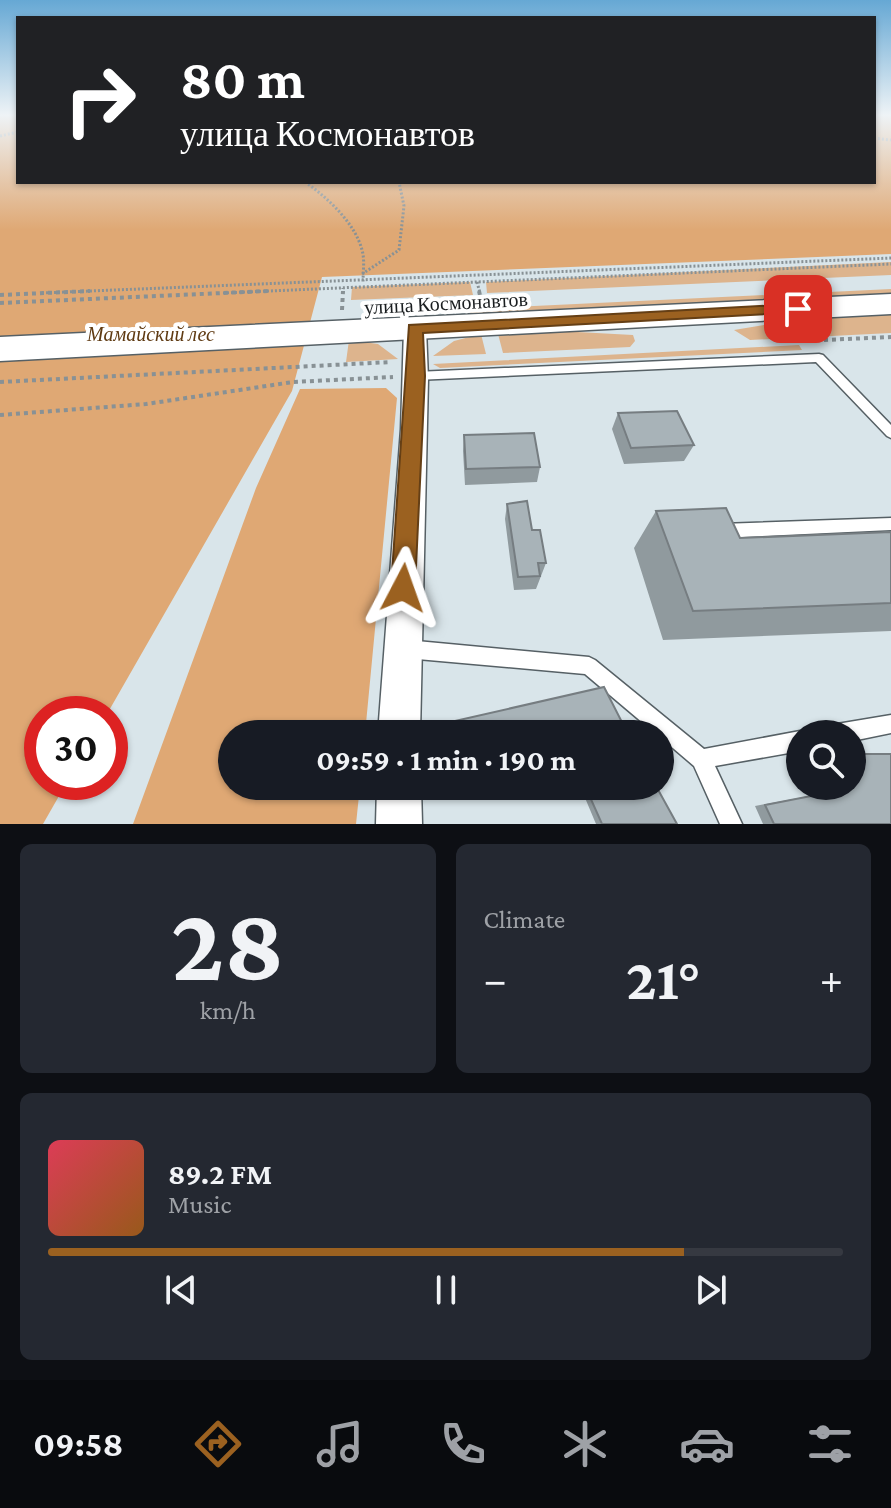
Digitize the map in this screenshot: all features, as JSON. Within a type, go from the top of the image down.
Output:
[{"type":"main road","name":"улица Космонавтов","points":[[0,324],[891,282]]},
{"type":"main road","name":"улица Космонавтов","points":[[0,349],[891,304]]},
{"type":"street","points":[[399,720],[399,648],[416,376],[415,328]]},
{"type":"street","points":[[399,800],[399,824]]},
{"type":"lane","points":[[416,376],[819,358],[891,433]]},
{"type":"lane","points":[[705,531],[891,524]]},
{"type":"lane","points":[[399,648],[589,666],[701,759],[731,824]]},
{"type":"lane","points":[[866,729],[891,724]]},
{"type":"lane","points":[[701,759],[786,744]]},
{"type":"path","points":[[309,184],[320,190],[345,222],[362,251],[363,282]]},
{"type":"path","points":[[362,274],[399,250],[404,206],[399,184]]},
{"type":"path","points":[[0,295],[891,261]]},
{"type":"path","points":[[0,303],[891,261]]},
{"type":"path","points":[[0,415],[146,404],[293,382],[416,376]]},
{"type":"shaded area","points":[[891,262],[891,275],[487,293],[486,282]]},
{"type":"shaded area","points":[[470,282],[473,295],[351,300],[352,287]]},
{"type":"shaded area","points":[[891,289],[891,298],[471,315],[470,312],[472,309]]},
{"type":"shaded area","points":[[891,314],[891,333],[750,340],[734,330],[793,320]]},
{"type":"shaded area","points":[[559,331],[633,335],[635,341],[630,347],[503,353],[498,334]]},
{"type":"shaded area","points":[[481,334],[486,354],[433,356],[454,341]]},
{"type":"shaded area","points":[[349,340],[378,344],[398,359],[346,362]]},
{"type":"shaded area","points":[[799,345],[802,350],[440,368],[433,364]]},
{"type":"green space","name":"Мамайский лес","points":[[0,153],[16,153],[16,184],[876,184],[876,153],[891,153],[891,254],[322,277],[292,391],[117,696],[24,696],[24,800],[57,800],[43,824],[0,824]]},
{"type":"green space","points":[[386,388],[397,398],[366,720],[218,720],[218,800],[359,800],[356,824],[133,824],[256,488],[300,389]]},
{"type":"building","points":[[677,411],[694,445],[631,448],[618,413]]},
{"type":"building","points":[[534,433],[540,467],[466,469],[464,435]]},
{"type":"building","points":[[527,501],[532,530],[540,530],[546,563],[538,563],[540,576],[518,577],[507,504]]},
{"type":"building","points":[[726,508],[740,538],[891,532],[891,603],[693,611],[656,511]]},
{"type":"building","points":[[604,687],[621,720],[459,720]]},
{"type":"building","points":[[866,754],[891,754],[891,824],[774,824],[765,805],[791,800],[866,800]]},
{"type":"building","points":[[591,800],[664,800],[677,824],[602,824]]},
{"type":"route","points":[[403,588],[416,376],[415,328],[798,309]]}]
